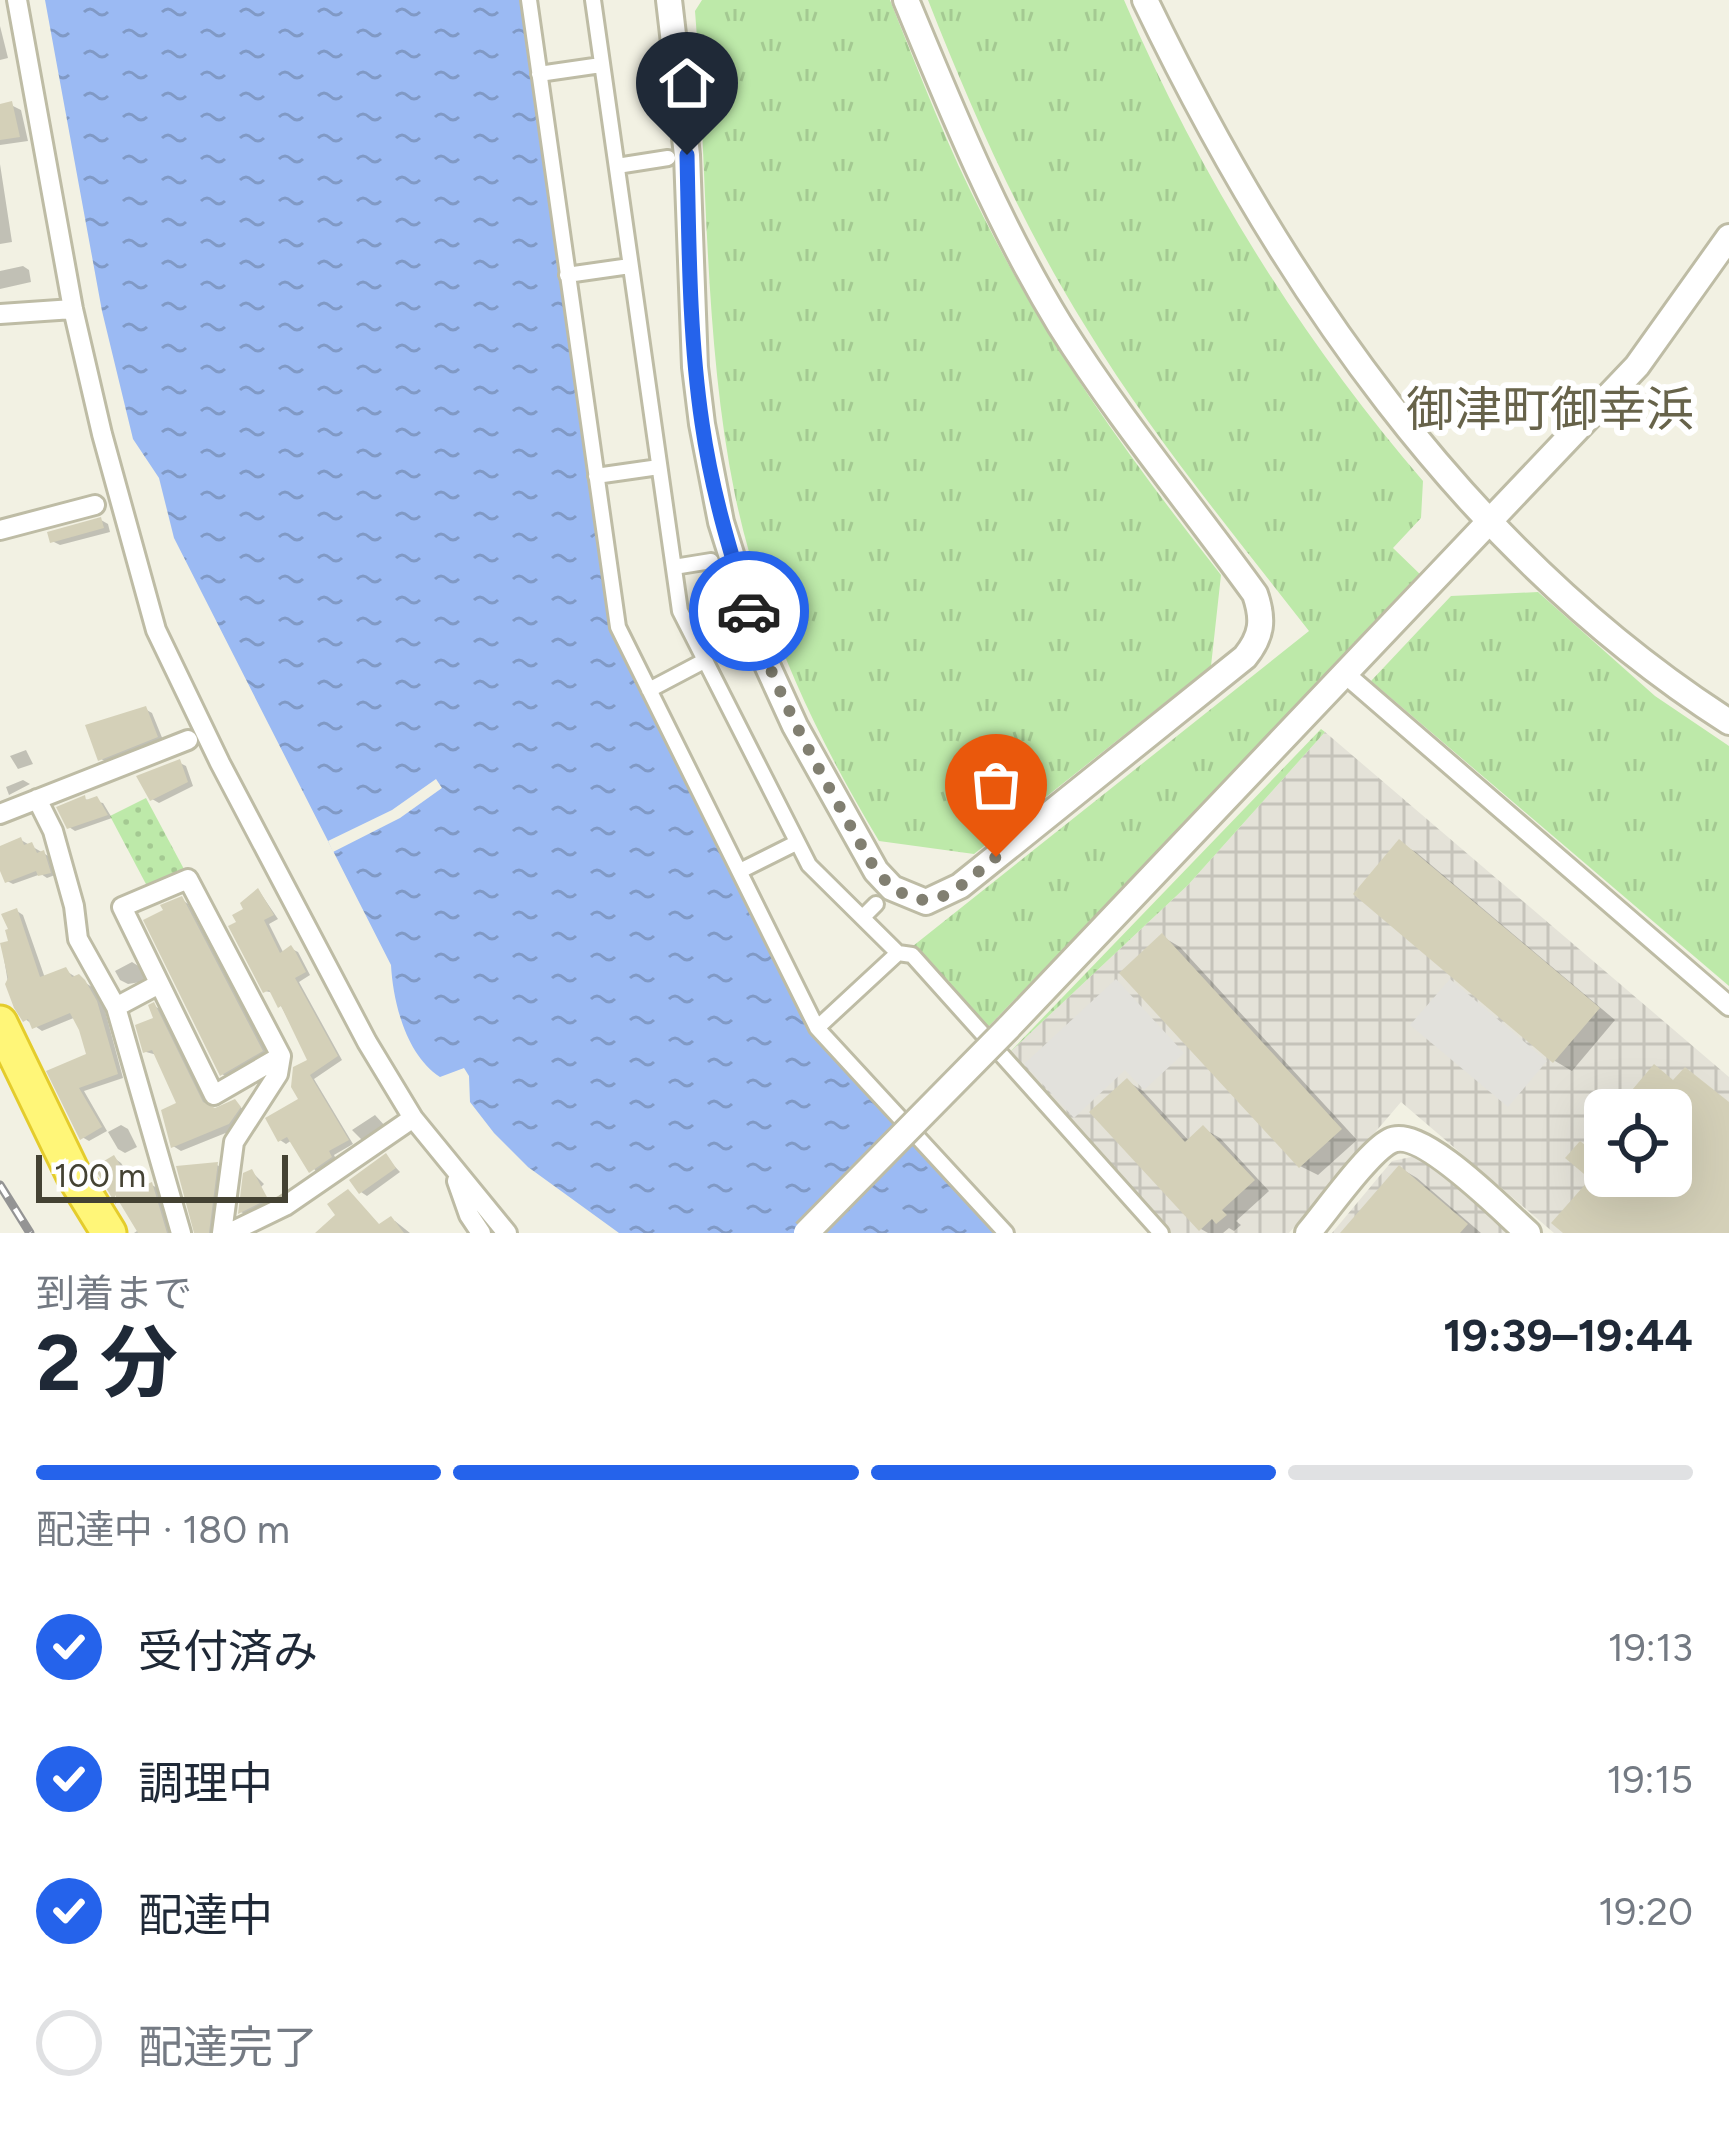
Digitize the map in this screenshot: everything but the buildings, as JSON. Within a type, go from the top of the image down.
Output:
[{"type":"highway","points":[[0,1023],[74,1176],[109,1233]]},
{"type":"highway","points":[[0,1066],[55,1180],[87,1233]]},
{"type":"street","points":[[16,0],[73,309],[156,630],[367,1042],[413,1118],[507,1233]]},
{"type":"street","points":[[529,0],[618,627],[817,1028],[1006,1233]]},
{"type":"street","points":[[592,0],[680,611],[808,865],[898,953],[912,955],[1161,1233]]},
{"type":"street","points":[[669,0],[687,155],[695,367],[707,456],[731,558],[763,656],[795,726],[869,859],[892,888],[926,902],[961,886],[1245,657],[1258,638],[1262,621],[1256,594],[1148,455],[1058,321],[991,199],[906,0]]},
{"type":"street","points":[[1145,0],[1196,107],[1281,252],[1372,385],[1491,520],[1621,645],[1729,722]]},
{"type":"street","points":[[539,74],[601,65]]},
{"type":"street","points":[[617,166],[668,158]]},
{"type":"street","points":[[806,1233],[1008,1028],[1637,366],[1729,237]]},
{"type":"street","points":[[567,275],[630,266]]},
{"type":"street","points":[[0,314],[73,309]]},
{"type":"street","points":[[596,476],[659,467]]},
{"type":"street","points":[[0,530],[95,505]]},
{"type":"street","points":[[674,567],[711,561]]},
{"type":"street","points":[[650,690],[704,661]]},
{"type":"street","points":[[1344,674],[1729,1006]]},
{"type":"street","points":[[0,814],[188,740]]},
{"type":"street","points":[[37,800],[58,850],[74,905],[78,940],[116,1007],[181,1233]]},
{"type":"street","points":[[740,871],[796,843]]},
{"type":"street","points":[[281,1057],[214,1095],[122,907],[188,879],[281,1057],[278,1074],[234,1142],[225,1233],[285,1206],[413,1118]]},
{"type":"street","points":[[863,917],[876,904]]},
{"type":"street","points":[[817,1028],[898,953]]},
{"type":"street","points":[[116,1007],[159,984]]},
{"type":"street","points":[[1308,1233],[1375,1154],[1400,1138],[1426,1145],[1528,1233]]},
{"type":"street","points":[[453,1171],[481,1233]]},
{"type":"shaded area","points":[[1325,732],[1729,1077],[1729,1233],[1554,1233],[1401,1102],[1289,1233],[1171,1233],[1008,1054],[1188,885]]},
{"type":"shaded area","points":[[1116,979],[1184,1053],[1144,1090],[1125,1070],[1074,1118],[1024,1064]]},
{"type":"shaded area","points":[[1450,979],[1547,1061],[1508,1107],[1410,1025]]},
{"type":"shaded area","points":[[1416,1156],[1512,1233],[1332,1233],[1392,1161]]},
{"type":"green space","points":[[702,0],[890,0],[958,165],[1009,266],[1124,446],[1221,575],[1211,666],[974,854],[879,841],[812,717],[759,586],[735,495],[717,375],[695,11]]},
{"type":"green space","points":[[928,0],[1124,0],[1185,128],[1255,252],[1335,370],[1423,481],[1421,518],[1393,548],[1424,578],[987,1028],[913,946],[1309,631],[1166,446],[1087,329],[1000,168]]},
{"type":"green space","points":[[1538,592],[1655,696],[1729,746],[1729,986],[1371,681],[1451,596]]},
{"type":"green space","points":[[1321,729],[1325,732],[1188,885],[1008,1054]]},
{"type":"green space","points":[[146,798],[185,871],[147,886],[110,816]]},
{"type":"water","points":[[45,0],[520,0],[611,632],[808,1027],[998,1233],[619,1233],[528,1167],[494,1133],[470,1102],[464,1068],[440,1077],[418,1055],[398,1011],[391,965],[174,538],[159,478],[133,439],[102,311]]},
{"type":"pier","points":[[436,779],[442,788],[400,818],[333,852],[328,841],[392,810]]},
{"type":"railway","points":[[0,1185],[30,1233]]},
{"type":"way so far","points":[[749,611],[763,656],[795,726],[876,871],[892,888],[916,901],[937,900],[996,857]]},
{"type":"district","name":"御津町御幸浜","points":[[1550,409]]},
{"type":"route","points":[[687,155],[695,367],[702,424],[731,558],[749,611]]}]
